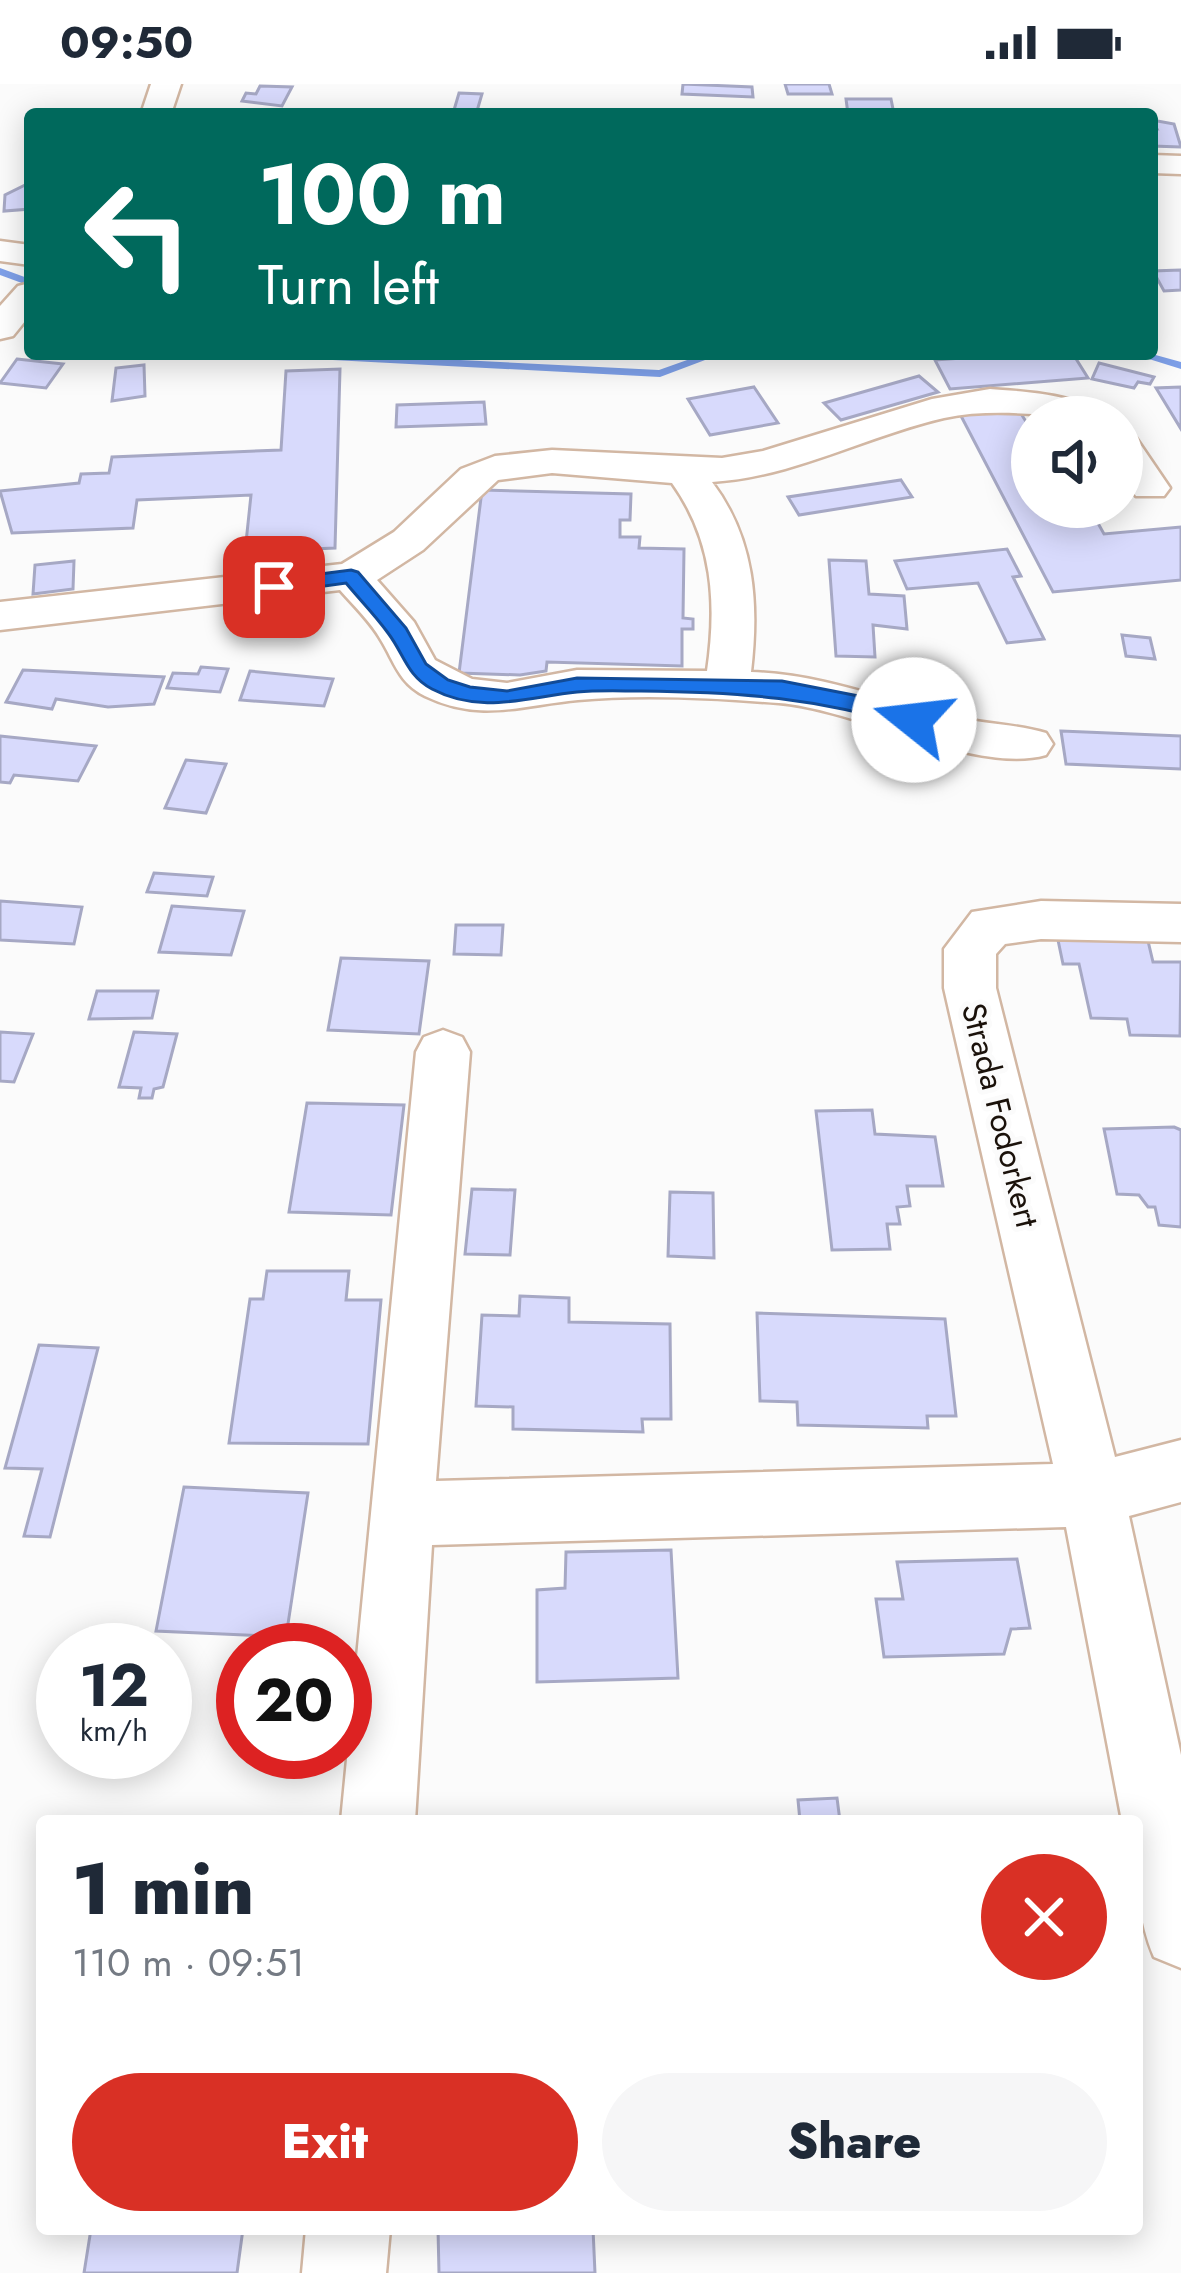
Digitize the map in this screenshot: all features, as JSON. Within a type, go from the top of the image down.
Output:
[{"type":"street","points":[[0,328],[24,298]]},
{"type":"street","points":[[0,616],[351,576],[382,562],[475,477],[495,469],[584,462],[686,474],[738,469],[828,446],[906,414],[1011,398]]},
{"type":"street","points":[[686,474],[709,502],[731,554],[736,622],[727,685]]},
{"type":"street","points":[[1143,478],[1150,488]]},
{"type":"street","points":[[351,576],[399,632],[417,668],[441,685],[469,694],[507,698],[577,685],[782,688],[879,707],[950,732],[1030,744]]},
{"type":"street","name":"Strada Fodorkert","points":[[1181,923],[1041,920],[990,926],[970,949],[970,988],[1093,1495],[1181,1930]]},
{"type":"street","points":[[378,1815],[443,1052]]},
{"type":"street","points":[[401,1514],[1093,1495],[1181,1472]]},
{"type":"street","points":[[344,2273],[347,2235]]},
{"type":"building","points":[[683,84],[752,87],[753,97],[682,94]]},
{"type":"building","points":[[785,84],[829,84],[832,94],[788,94]]},
{"type":"building","points":[[260,86],[292,87],[282,106],[242,101]]},
{"type":"building","points":[[459,93],[482,94],[478,108],[455,108]]},
{"type":"building","points":[[846,99],[891,99],[893,108],[847,108]]},
{"type":"building","points":[[1158,121],[1174,124],[1181,147],[1158,146]]},
{"type":"building","points":[[24,186],[24,209],[4,211],[5,195]]},
{"type":"building","points":[[1181,270],[1181,290],[1164,291],[1158,271]]},
{"type":"building","points":[[17,359],[63,364],[46,388],[0,383]]},
{"type":"building","points":[[935,360],[1077,360],[1088,378],[950,389]]},
{"type":"building","points":[[1099,363],[1154,377],[1150,384],[1138,382],[1134,388],[1092,379]]},
{"type":"building","points":[[144,365],[145,396],[112,401],[116,368]]},
{"type":"building","points":[[340,369],[335,548],[245,552],[251,495],[137,500],[133,528],[12,533],[0,491],[79,483],[81,474],[109,473],[112,457],[281,450],[286,371]]},
{"type":"building","points":[[919,376],[938,392],[841,420],[824,403]]},
{"type":"building","points":[[754,387],[778,423],[710,435],[688,399]]},
{"type":"building","points":[[1181,387],[1181,429],[1156,388]]},
{"type":"building","points":[[484,402],[486,424],[396,427],[397,405]]},
{"type":"building","points":[[1011,410],[1011,512],[960,414]]},
{"type":"building","points":[[901,480],[912,497],[799,515],[788,497]]},
{"type":"building","points":[[482,490],[631,494],[630,520],[620,520],[620,537],[640,537],[639,548],[684,549],[683,618],[693,619],[693,629],[682,629],[682,666],[547,662],[546,671],[520,675],[459,673]]},
{"type":"building","points":[[1181,527],[1181,580],[1053,592],[1020,528],[1101,528],[1104,534]]},
{"type":"building","points":[[1007,549],[1021,576],[1013,577],[1044,639],[1007,643],[978,583],[907,589],[895,561]]},
{"type":"building","points":[[829,560],[866,561],[869,594],[904,596],[907,629],[873,625],[875,657],[836,656]]},
{"type":"building","points":[[74,561],[73,589],[33,594],[35,565]]},
{"type":"building","points":[[1122,635],[1150,638],[1155,659],[1126,656]]},
{"type":"building","points":[[201,667],[228,669],[220,692],[167,688],[173,673],[198,674]]},
{"type":"building","points":[[23,670],[164,677],[154,704],[108,707],[56,699],[52,709],[6,702]]},
{"type":"building","points":[[250,671],[333,679],[324,706],[240,700]]},
{"type":"building","points":[[1061,731],[1181,736],[1181,769],[1066,764]]},
{"type":"building","points":[[0,736],[96,746],[78,781],[14,775],[10,783],[0,782]]},
{"type":"building","points":[[186,760],[226,764],[206,813],[165,808]]},
{"type":"building","points":[[154,873],[213,877],[207,896],[147,892]]},
{"type":"building","points":[[0,901],[82,907],[74,944],[0,940]]},
{"type":"building","points":[[172,906],[244,911],[231,955],[159,952]]},
{"type":"building","points":[[456,925],[503,925],[501,955],[454,954]]},
{"type":"building","points":[[1058,940],[1148,941],[1153,962],[1181,962],[1180,1036],[1130,1035],[1127,1019],[1091,1018],[1079,964],[1063,964]]},
{"type":"building","points":[[341,958],[429,961],[419,1034],[328,1030]]},
{"type":"building","points":[[97,991],[158,991],[152,1018],[89,1019]]},
{"type":"building","points":[[0,1032],[33,1034],[14,1082],[0,1081]]},
{"type":"building","points":[[134,1032],[177,1034],[163,1087],[154,1089],[152,1098],[139,1098],[141,1088],[119,1087]]},
{"type":"building","points":[[307,1103],[404,1105],[391,1215],[289,1212]]},
{"type":"building","points":[[872,1110],[875,1134],[935,1137],[943,1186],[907,1186],[910,1206],[897,1207],[900,1224],[887,1224],[890,1249],[832,1250],[816,1111]]},
{"type":"building","points":[[1104,1129],[1181,1130],[1181,1227],[1159,1225],[1155,1207],[1148,1207],[1139,1195],[1117,1194]]},
{"type":"building","points":[[472,1189],[515,1190],[510,1255],[465,1254]]},
{"type":"building","points":[[670,1192],[713,1193],[714,1258],[668,1256]]},
{"type":"building","points":[[267,1271],[349,1271],[346,1300],[381,1300],[368,1444],[229,1443],[250,1299],[263,1299]]},
{"type":"building","points":[[520,1296],[569,1298],[569,1322],[670,1324],[671,1419],[642,1419],[643,1432],[513,1429],[513,1407],[476,1406],[482,1315],[519,1316]]},
{"type":"building","points":[[757,1313],[945,1319],[956,1416],[927,1416],[928,1428],[798,1425],[797,1402],[760,1401]]},
{"type":"building","points":[[39,1345],[98,1348],[50,1537],[24,1536],[42,1469],[5,1468]]},
{"type":"building","points":[[184,1487],[308,1493],[288,1623],[216,1623],[216,1634],[192,1633],[192,1623],[158,1623]]},
{"type":"building","points":[[671,1550],[678,1678],[537,1682],[537,1590],[565,1588],[566,1552]]},
{"type":"building","points":[[1017,1559],[1030,1628],[1011,1629],[1004,1654],[884,1657],[876,1599],[903,1599],[897,1562]]},
{"type":"building","points":[[837,1798],[839,1815],[799,1815],[798,1800]]},
{"type":"building","points":[[90,2235],[242,2235],[237,2273],[84,2273]]},
{"type":"building","points":[[438,2235],[593,2235],[595,2273],[439,2273]]},
{"type":"waterway","points":[[0,271],[24,281]]},
{"type":"waterway","points":[[1158,359],[1181,366]]},
{"type":"waterway","points":[[390,360],[660,374],[698,360]]},
{"type":"route","points":[[274,587],[351,576],[399,632],[417,668],[441,685],[469,694],[507,698],[577,685],[782,688],[879,707],[914,720]]}]
